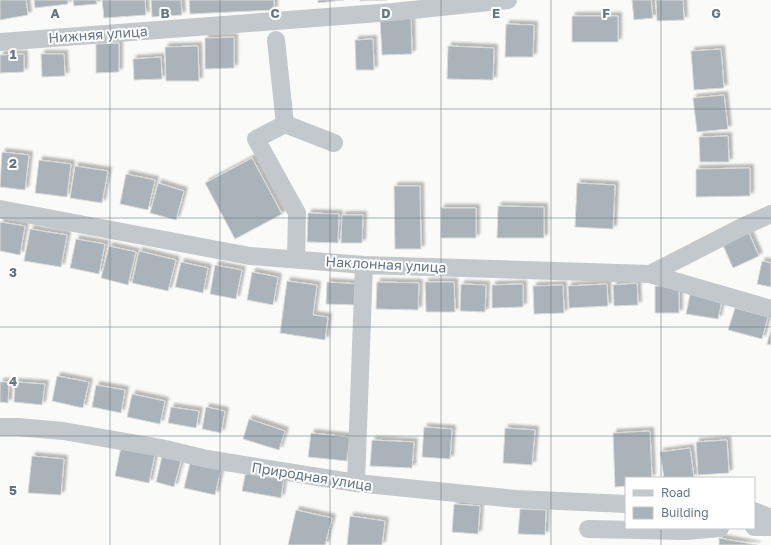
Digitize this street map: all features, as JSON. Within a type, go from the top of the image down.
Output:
[{"type":"street","name":"Нижняя улица","points":[[0,42],[393,12],[508,0]]},
{"type":"street","points":[[276,40],[285,124]]},
{"type":"street","points":[[296,259],[297,213],[256,139],[285,124],[334,143]]},
{"type":"street","name":"Наклонная улица","points":[[0,209],[250,256],[364,265],[650,274],[771,310]]},
{"type":"street","points":[[650,274],[742,227],[771,214]]},
{"type":"street","points":[[356,483],[364,265]]},
{"type":"street","name":"Природная улица","points":[[0,427],[63,431],[161,448],[207,459],[356,483],[516,499],[625,504]]},
{"type":"street","points":[[755,511],[771,518]]},
{"type":"street","points":[[755,527],[771,527]]},
{"type":"street","points":[[588,529],[686,531],[709,529]]},
{"type":"building","points":[[0,0],[26,0],[28,15],[0,20]]},
{"type":"building","points":[[34,0],[68,0],[68,4],[35,8]]},
{"type":"building","points":[[73,0],[96,0],[97,4],[74,6]]},
{"type":"building","points":[[102,0],[145,0],[146,15],[104,18]]},
{"type":"building","points":[[151,0],[181,0],[182,15],[152,17]]},
{"type":"building","points":[[189,0],[274,0],[274,10],[190,14]]},
{"type":"building","points":[[318,0],[344,0],[318,3]]},
{"type":"building","points":[[360,0],[387,0],[360,1]]},
{"type":"building","points":[[632,0],[651,0],[653,18],[634,20]]},
{"type":"building","points":[[656,0],[683,0],[684,20],[657,21]]},
{"type":"building","points":[[572,16],[618,16],[618,42],[572,42]]},
{"type":"building","points":[[411,17],[412,54],[382,55],[380,19]]},
{"type":"building","points":[[506,24],[534,25],[533,57],[505,57]]},
{"type":"building","points":[[234,37],[234,68],[205,69],[205,38]]},
{"type":"building","points":[[373,39],[374,70],[356,70],[355,40]]},
{"type":"building","points":[[119,43],[119,72],[96,73],[96,44]]},
{"type":"building","points":[[198,46],[199,81],[166,81],[165,47]]},
{"type":"building","points":[[448,46],[494,48],[493,80],[447,79]]},
{"type":"building","points":[[721,49],[724,88],[694,90],[691,51]]},
{"type":"building","points":[[24,54],[24,72],[0,73],[0,55]]},
{"type":"building","points":[[41,54],[64,54],[65,76],[42,77]]},
{"type":"building","points":[[161,57],[162,79],[134,80],[133,59]]},
{"type":"building","points":[[724,95],[728,129],[697,132],[693,98]]},
{"type":"building","points":[[728,136],[729,162],[700,162],[699,137]]},
{"type":"building","points":[[2,152],[29,155],[25,190],[0,187]]},
{"type":"building","points":[[252,158],[282,214],[235,239],[205,183]]},
{"type":"building","points":[[39,160],[71,164],[67,197],[35,193]]},
{"type":"building","points":[[75,166],[108,171],[102,203],[70,198]]},
{"type":"building","points":[[750,168],[750,196],[696,197],[696,169]]},
{"type":"building","points":[[126,174],[155,180],[148,210],[120,204]]},
{"type":"building","points":[[158,183],[184,191],[176,220],[150,213]]},
{"type":"building","points":[[577,183],[615,185],[613,229],[575,227]]},
{"type":"building","points":[[394,186],[420,186],[421,249],[395,249]]},
{"type":"building","points":[[498,206],[544,207],[544,238],[497,238]]},
{"type":"building","points":[[441,208],[476,208],[476,238],[441,238]]},
{"type":"building","points":[[308,213],[339,214],[338,243],[307,242]]},
{"type":"building","points":[[342,215],[363,215],[362,243],[341,243]]},
{"type":"building","points":[[0,222],[25,226],[20,255],[0,251]]},
{"type":"building","points":[[30,229],[67,235],[61,267],[24,261]]},
{"type":"building","points":[[748,231],[759,256],[733,268],[722,243]]},
{"type":"building","points":[[76,239],[105,244],[99,274],[70,268]]},
{"type":"building","points":[[109,246],[136,252],[128,285],[101,278]]},
{"type":"building","points":[[139,251],[176,260],[168,291],[132,283]]},
{"type":"building","points":[[762,261],[771,263],[771,287],[757,284]]},
{"type":"building","points":[[181,262],[208,268],[203,293],[175,287]]},
{"type":"building","points":[[215,265],[242,270],[236,299],[210,294]]},
{"type":"building","points":[[252,272],[278,277],[273,305],[247,300]]},
{"type":"building","points":[[287,281],[317,285],[313,315],[328,317],[325,340],[280,333]]},
{"type":"building","points":[[327,282],[359,284],[357,305],[326,304]]},
{"type":"building","points":[[377,282],[419,283],[418,310],[376,309]]},
{"type":"building","points":[[425,282],[454,282],[455,312],[426,312]]},
{"type":"building","points":[[637,283],[638,305],[614,306],[613,285]]},
{"type":"building","points":[[461,284],[486,285],[485,312],[460,311]]},
{"type":"building","points":[[523,284],[523,307],[492,308],[492,285]]},
{"type":"building","points":[[607,284],[608,306],[569,308],[568,286]]},
{"type":"building","points":[[563,285],[564,313],[534,314],[533,286]]},
{"type":"building","points":[[655,286],[679,286],[679,313],[655,313]]},
{"type":"building","points":[[690,294],[722,300],[718,319],[686,314]]},
{"type":"building","points":[[735,308],[768,317],[762,339],[728,330]]},
{"type":"building","points":[[771,329],[771,345],[767,344]]},
{"type":"building","points":[[57,376],[89,382],[83,408],[52,401]]},
{"type":"building","points":[[0,382],[9,382],[8,403],[0,402]]},
{"type":"building","points":[[15,382],[45,384],[42,405],[14,402]]},
{"type":"building","points":[[96,385],[125,390],[121,413],[92,407]]},
{"type":"building","points":[[132,394],[165,401],[160,424],[127,417]]},
{"type":"building","points":[[171,407],[199,411],[196,428],[168,423]]},
{"type":"building","points":[[206,407],[225,411],[221,433],[202,429]]},
{"type":"building","points":[[249,419],[285,431],[279,450],[243,439]]},
{"type":"building","points":[[424,427],[452,429],[450,459],[422,457]]},
{"type":"building","points":[[505,428],[535,430],[532,465],[503,463]]},
{"type":"building","points":[[650,431],[652,477],[625,477],[625,486],[615,487],[613,433]]},
{"type":"building","points":[[311,433],[350,437],[347,461],[308,457]]},
{"type":"building","points":[[372,440],[414,442],[412,468],[370,466]]},
{"type":"building","points":[[727,440],[729,473],[698,475],[696,442]]},
{"type":"building","points":[[121,447],[155,454],[149,483],[115,476]]},
{"type":"building","points":[[690,448],[694,477],[664,477],[660,452]]},
{"type":"building","points":[[32,456],[64,459],[61,495],[28,493]]},
{"type":"building","points":[[162,456],[181,461],[174,487],[156,482]]},
{"type":"building","points":[[190,463],[221,469],[215,495],[184,488]]},
{"type":"building","points":[[246,470],[284,477],[281,498],[242,491]]},
{"type":"building","points":[[454,504],[480,506],[478,534],[452,532]]},
{"type":"building","points":[[520,509],[546,510],[545,535],[518,534]]},
{"type":"building","points":[[296,510],[332,518],[325,545],[288,545]]},
{"type":"building","points":[[350,516],[385,521],[382,545],[347,545]]},
{"type":"building","points":[[719,538],[757,545],[719,545]]}]
